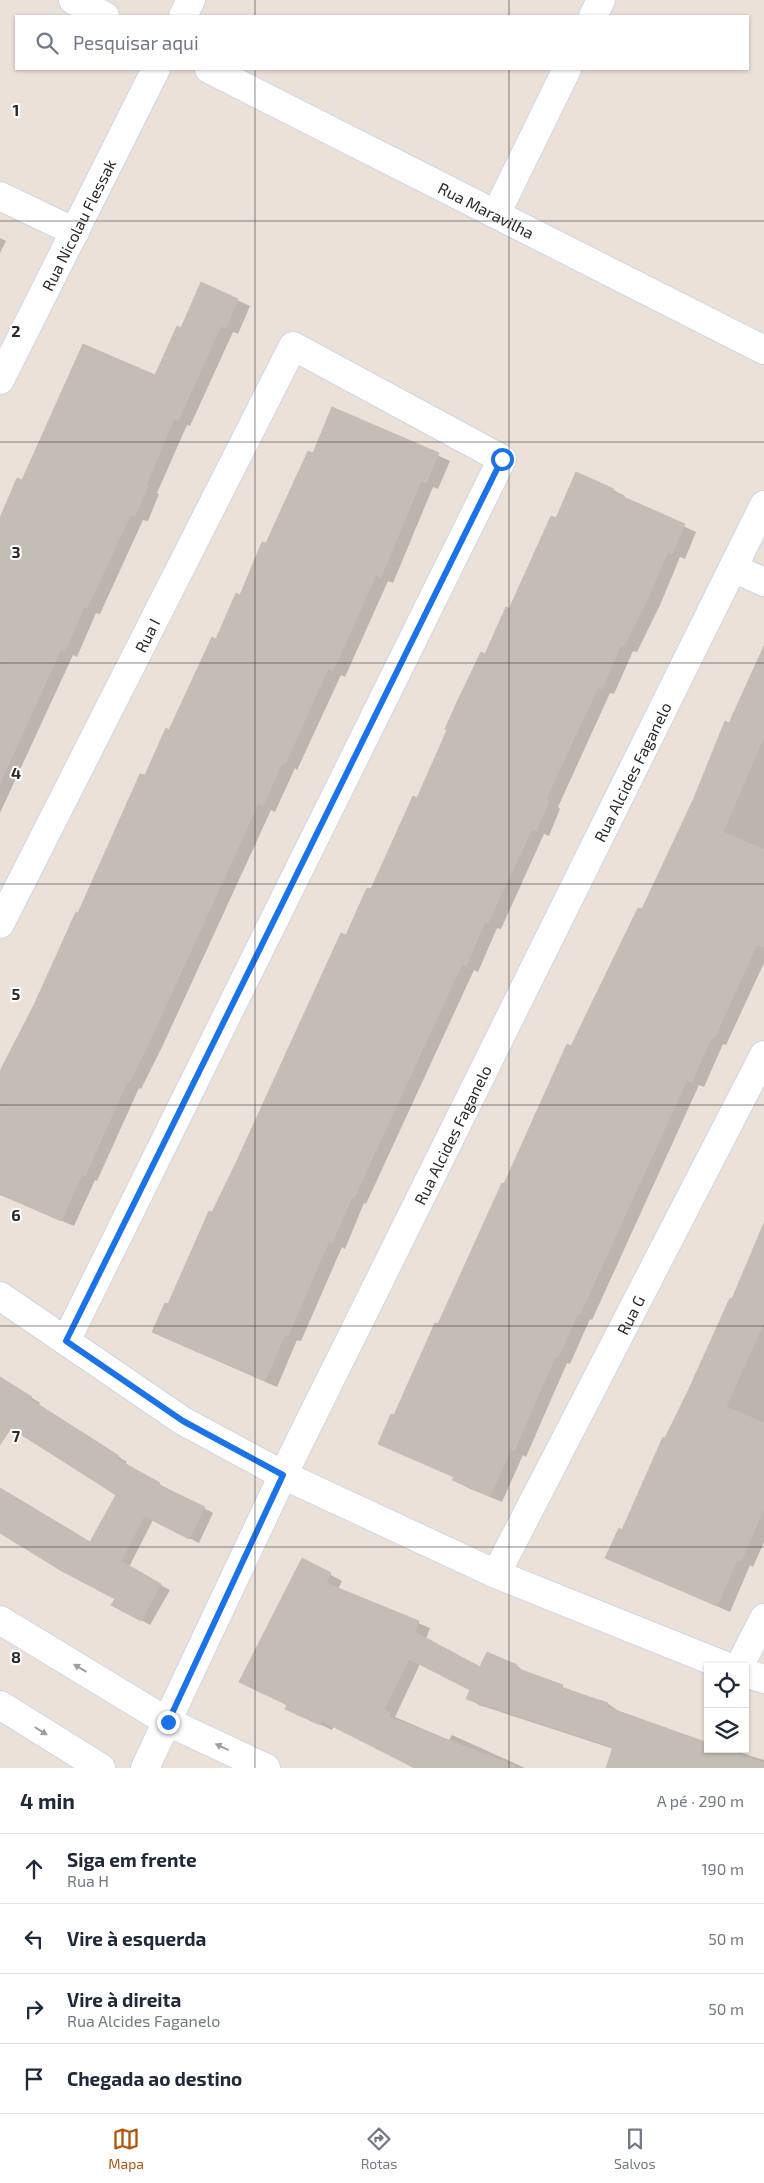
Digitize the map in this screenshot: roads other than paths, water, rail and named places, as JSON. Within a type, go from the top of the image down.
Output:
[{"type":"street","points":[[73,0],[103,15]]},
{"type":"street","points":[[184,15],[191,0]]},
{"type":"street","points":[[594,15],[601,0]]},
{"type":"street","name":"Rua Nicolau Flessak","points":[[0,380],[156,70]]},
{"type":"street","name":"Rua Maravilha","points":[[211,70],[764,350]]},
{"type":"street","points":[[496,214],[567,70]]},
{"type":"street","points":[[0,196],[75,232]]},
{"type":"street","name":"Rua I","points":[[0,924],[293,346],[502,459],[66,1341]]},
{"type":"street","name":"Rua Alcides Faganelo","points":[[145,1768],[283,1475],[764,505]]},
{"type":"street","points":[[733,568],[764,582]]},
{"type":"street","name":"Rua G","points":[[496,1574],[764,1055]]},
{"type":"street","points":[[0,1296],[183,1421],[283,1475],[496,1574],[718,1663]]},
{"type":"street","points":[[741,1663],[764,1618]]},
{"type":"street","points":[[0,1620],[168,1722],[266,1768]]},
{"type":"street","points":[[749,1674],[764,1679]]},
{"type":"street","points":[[0,1705],[101,1768]]}]
